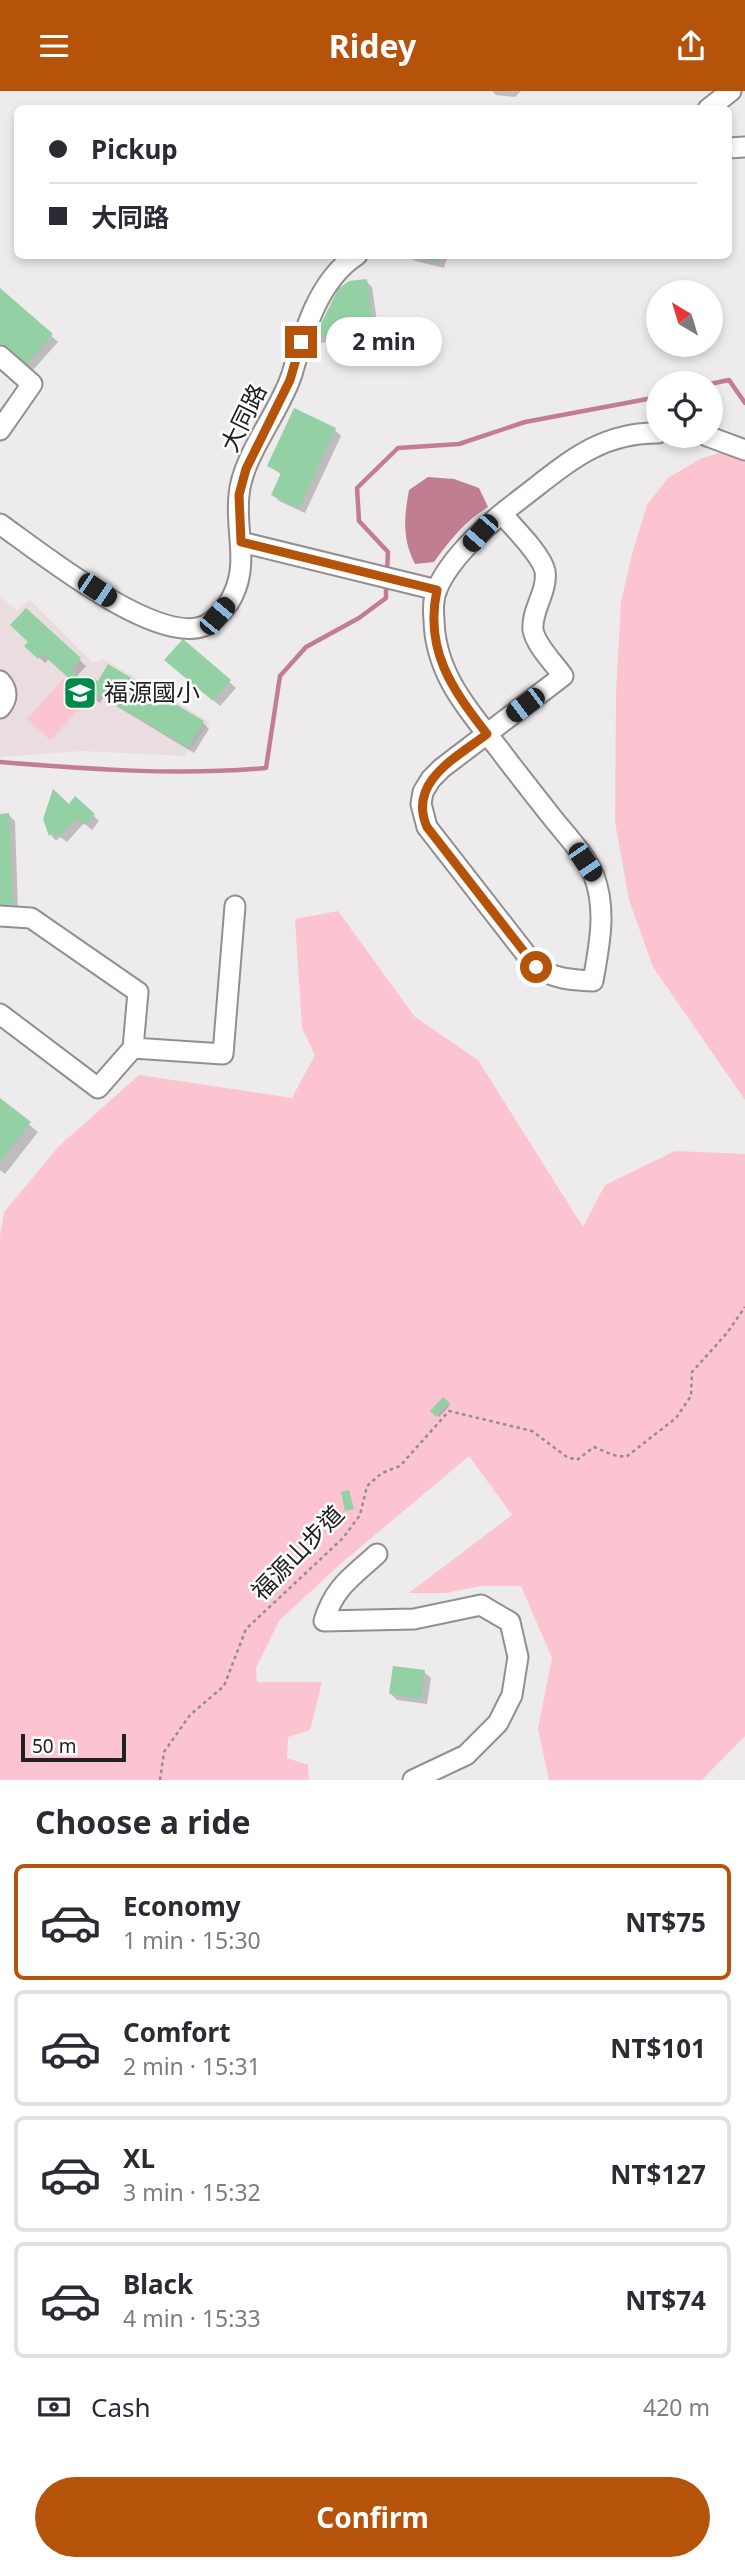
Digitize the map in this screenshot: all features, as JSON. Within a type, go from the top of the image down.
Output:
[{"type":"street","points":[[713,105],[732,91]]},
{"type":"street","name":"大同路","points":[[0,524],[139,616],[184,628],[205,626],[233,597],[238,580],[241,542],[239,495],[246,469],[290,380],[307,323],[332,278],[352,259]]},
{"type":"street","points":[[0,356],[32,384],[0,430]]},
{"type":"street","points":[[502,514],[542,562],[545,583],[533,632],[564,676],[487,734],[442,768],[431,779],[423,792],[423,818],[427,827],[536,967],[548,975],[564,980],[593,981],[600,936],[600,903],[594,875],[487,734],[457,695],[442,665],[434,636],[433,607],[437,590],[448,570],[480,533],[502,514],[589,448],[634,432],[646,432]]},
{"type":"street","points":[[723,442],[745,450]]},
{"type":"street","points":[[241,542],[437,590]]},
{"type":"street","points":[[0,681],[6,699],[0,708]]},
{"type":"street","points":[[134,1048],[223,1054],[235,906]]},
{"type":"street","points":[[0,916],[31,918],[138,992],[134,1048],[98,1088],[0,1014]]},
{"type":"street","points":[[377,1554],[330,1600],[324,1621],[414,1619],[481,1605],[509,1622],[517,1657],[512,1695],[498,1723],[466,1755],[414,1780]]},
{"type":"path","name":"福源山步道","points":[[160,1780],[164,1752],[190,1715],[224,1686],[246,1629],[343,1538],[360,1515],[367,1486],[382,1473],[400,1466],[449,1411],[532,1431],[566,1457],[578,1460],[594,1447],[626,1457],[676,1417],[691,1396],[692,1372],[727,1333],[745,1307]]},
{"type":"shaded area","points":[[722,452],[745,461],[745,1100],[653,967],[629,900],[615,822],[616,693],[621,602],[632,554],[647,505],[668,478],[700,459]]},
{"type":"shaded area","points":[[428,477],[454,479],[479,488],[488,507],[458,531],[434,562],[415,564],[406,537],[407,500],[409,490]]},
{"type":"shaded area","name":"福源國小","points":[[0,596],[17,611],[30,600],[93,663],[104,659],[210,722],[185,756],[82,751],[0,757]]},
{"type":"shaded area","points":[[64,678],[88,700],[50,740],[27,719]]},
{"type":"shaded area","points":[[338,911],[415,1017],[478,1060],[583,1227],[605,1185],[675,1151],[745,1154],[745,1736],[702,1780],[549,1780],[538,1729],[552,1658],[521,1586],[481,1586],[445,1593],[409,1593],[512,1515],[469,1456],[338,1566],[279,1621],[256,1668],[257,1682],[322,1682],[310,1730],[288,1737],[287,1758],[308,1765],[309,1780],[0,1780],[0,1237],[4,1212],[59,1146],[139,1075],[292,1098],[315,1055],[302,1028],[295,919]]},
{"type":"building","points":[[367,279],[374,329],[314,338],[338,289],[349,281]]},
{"type":"building","points":[[0,288],[53,334],[25,366],[0,345]]},
{"type":"building","points":[[294,408],[336,428],[299,508],[271,495],[281,473],[267,466]]},
{"type":"building","points":[[26,608],[81,658],[71,669],[88,685],[92,677],[98,681],[108,664],[204,721],[188,748],[96,693],[93,698],[42,654],[38,659],[24,646],[28,642],[10,625]]},
{"type":"building","points":[[183,639],[231,680],[213,701],[164,660]]},
{"type":"building","points":[[53,789],[69,804],[75,796],[95,814],[85,825],[77,818],[59,837],[53,832],[49,836],[43,819]]},
{"type":"building","points":[[9,813],[13,904],[0,905],[0,814]]},
{"type":"building","points":[[0,1098],[31,1122],[0,1162]]},
{"type":"building","points":[[443,1397],[450,1403],[436,1417],[430,1411]]},
{"type":"building","points":[[349,1490],[354,1509],[345,1511],[341,1492]]},
{"type":"building","points":[[393,1666],[425,1670],[421,1699],[389,1694]]},
{"type":"waterway","points":[[723,381],[729,380],[745,403]]},
{"type":"waterway","points":[[387,572],[388,552],[359,521],[357,488],[398,448],[459,444],[525,422],[646,399]]},
{"type":"waterway","points":[[0,762],[166,771],[266,768],[280,676],[306,647],[359,618],[386,598],[386,585]]},
{"type":"place","name":"福源國小","points":[[80,693]]},
{"type":"route","points":[[301,342],[290,380],[246,469],[239,495],[241,542],[437,590],[433,607],[434,636],[442,665],[457,695],[487,734],[431,779],[423,792],[423,818],[427,827],[536,967]]}]
